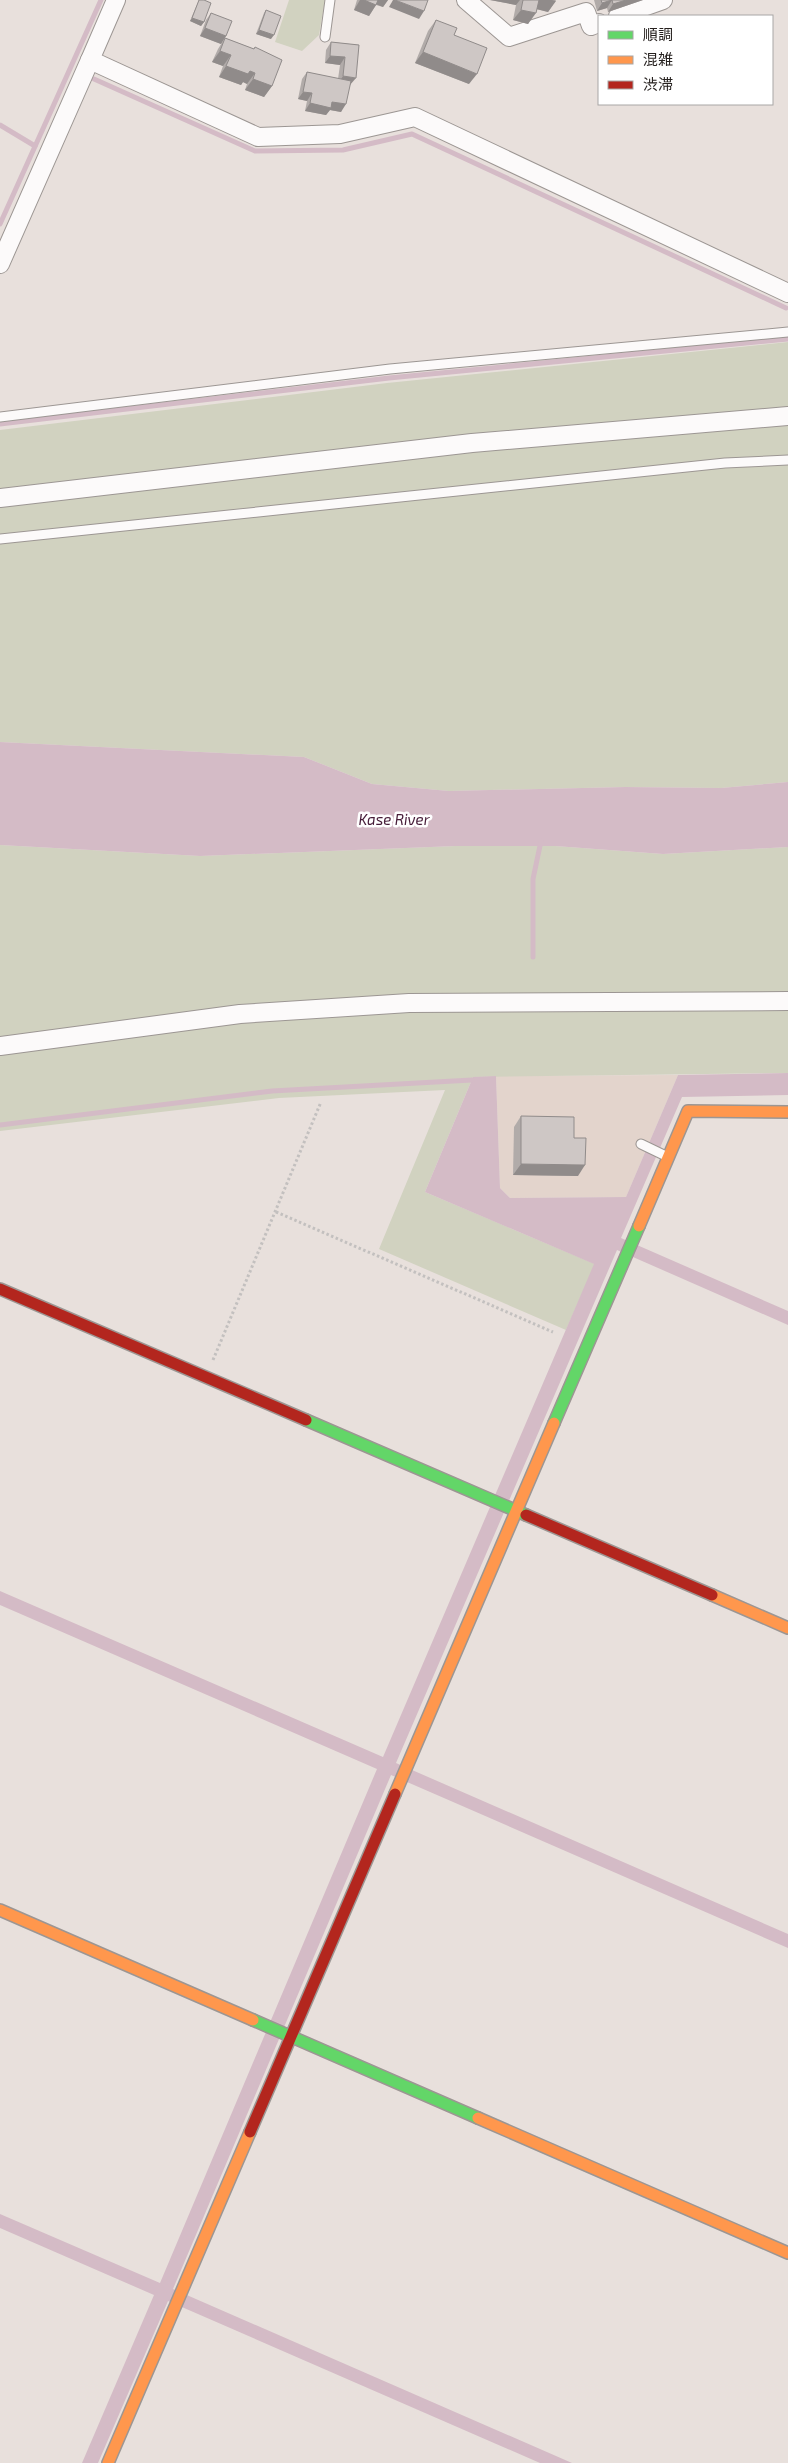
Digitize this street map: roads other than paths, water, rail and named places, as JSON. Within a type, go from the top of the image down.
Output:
[{"type":"street","points":[[0,264],[116,0]]},
{"type":"street","points":[[466,0],[509,38],[586,12],[591,26],[598,23]]},
{"type":"street","points":[[621,15],[663,0]]},
{"type":"street","points":[[90,60],[258,137],[340,134],[415,117],[788,293]]},
{"type":"street","points":[[0,498],[472,442],[788,416]]},
{"type":"street","points":[[0,1046],[240,1014],[409,1002],[788,1001]]},
{"type":"street","points":[[108,2463],[688,1111],[788,1112]]},
{"type":"street","points":[[0,1289],[788,1628]]},
{"type":"street","points":[[0,1910],[788,2253]]},
{"type":"lane","points":[[325,37],[330,0]]},
{"type":"lane","points":[[0,417],[390,369],[788,332]]},
{"type":"lane","points":[[0,539],[725,463],[788,460]]},
{"type":"lane","points":[[641,1144],[668,1157]]},
{"type":"water","name":"Kase River","points":[[0,742],[304,757],[372,784],[449,791],[625,787],[721,788],[788,782],[788,847],[663,854],[555,846],[456,846],[200,856],[0,845]]},
{"type":"water","points":[[788,1073],[788,1095],[682,1097],[621,1238],[788,1311],[788,1325],[617,1250],[396,1763],[788,1934],[788,1948],[391,1775],[173,2289],[572,2463],[540,2463],[168,2301],[98,2463],[82,2463],[154,2295],[0,2228],[0,2214],[160,2283],[377,1769],[0,1605],[0,1591],[383,1757],[594,1264],[425,1192],[473,1077],[496,1076],[500,1188],[510,1198],[626,1197],[678,1075]]},
{"type":"waterway","points":[[0,224],[101,0]]},
{"type":"waterway","points":[[94,79],[255,151],[343,150],[412,134],[786,308]]},
{"type":"waterway","points":[[0,125],[35,146]]},
{"type":"waterway","points":[[0,424],[389,378],[788,339]]},
{"type":"waterway","points":[[533,957],[533,879],[541,841]]},
{"type":"waterway","points":[[0,1125],[272,1091],[472,1080]]}]
